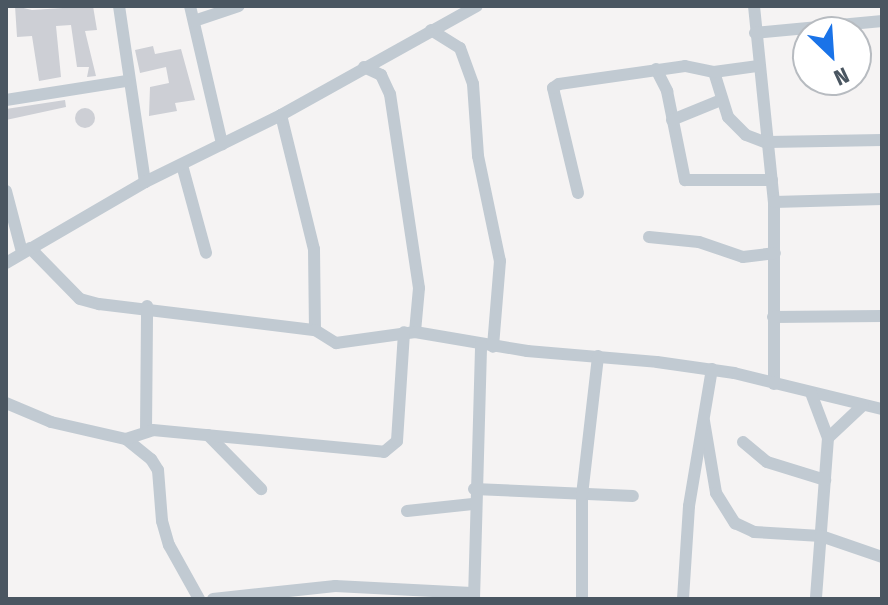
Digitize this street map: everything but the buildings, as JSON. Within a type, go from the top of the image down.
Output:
[{"type":"street","points":[[119,6],[126,81],[145,182]]},
{"type":"street","points":[[190,6],[222,144]]},
{"type":"street","points":[[194,21],[239,6]]},
{"type":"street","points":[[6,263],[145,182],[281,115],[477,6]]},
{"type":"street","points":[[754,6],[757,66],[774,202],[774,384]]},
{"type":"street","points":[[755,33],[882,21]]},
{"type":"street","points":[[213,599],[335,586],[385,593],[473,596],[474,489],[487,346],[500,261],[478,156],[473,84],[460,48],[431,30]]},
{"type":"street","points":[[578,193],[553,88],[656,69],[700,67],[714,72],[757,66]]},
{"type":"street","points":[[126,439],[146,432],[208,435],[384,452],[397,441],[409,332],[419,288],[390,94],[381,75],[364,67]]},
{"type":"street","points":[[656,69],[672,120],[685,180],[772,180]]},
{"type":"street","points":[[714,72],[721,100],[746,135],[768,143],[882,140]]},
{"type":"street","points":[[6,100],[126,81]]},
{"type":"street","points":[[672,120],[721,100]]},
{"type":"street","points":[[281,115],[314,249],[315,330]]},
{"type":"street","points":[[182,165],[206,253]]},
{"type":"street","points":[[6,191],[26,250],[80,299],[315,330],[336,343],[409,332],[487,346],[712,369],[882,409]]},
{"type":"street","points":[[774,202],[882,199]]},
{"type":"street","points":[[649,237],[699,242],[743,257],[775,253]]},
{"type":"street","points":[[146,432],[147,306]]},
{"type":"street","points":[[773,317],[882,316]]},
{"type":"street","points":[[582,599],[582,495],[598,356]]},
{"type":"street","points":[[683,599],[689,506],[712,369]]},
{"type":"street","points":[[811,393],[828,438],[816,599]]},
{"type":"street","points":[[6,403],[51,422],[126,439],[158,470],[162,521],[199,599]]},
{"type":"street","points":[[828,438],[863,405]]},
{"type":"street","points":[[704,421],[716,493],[735,523],[754,532],[821,536],[882,557]]},
{"type":"street","points":[[208,435],[261,489]]},
{"type":"street","points":[[743,442],[767,462],[825,480]]},
{"type":"street","points":[[474,489],[633,496]]},
{"type":"street","points":[[407,511],[473,504]]}]
